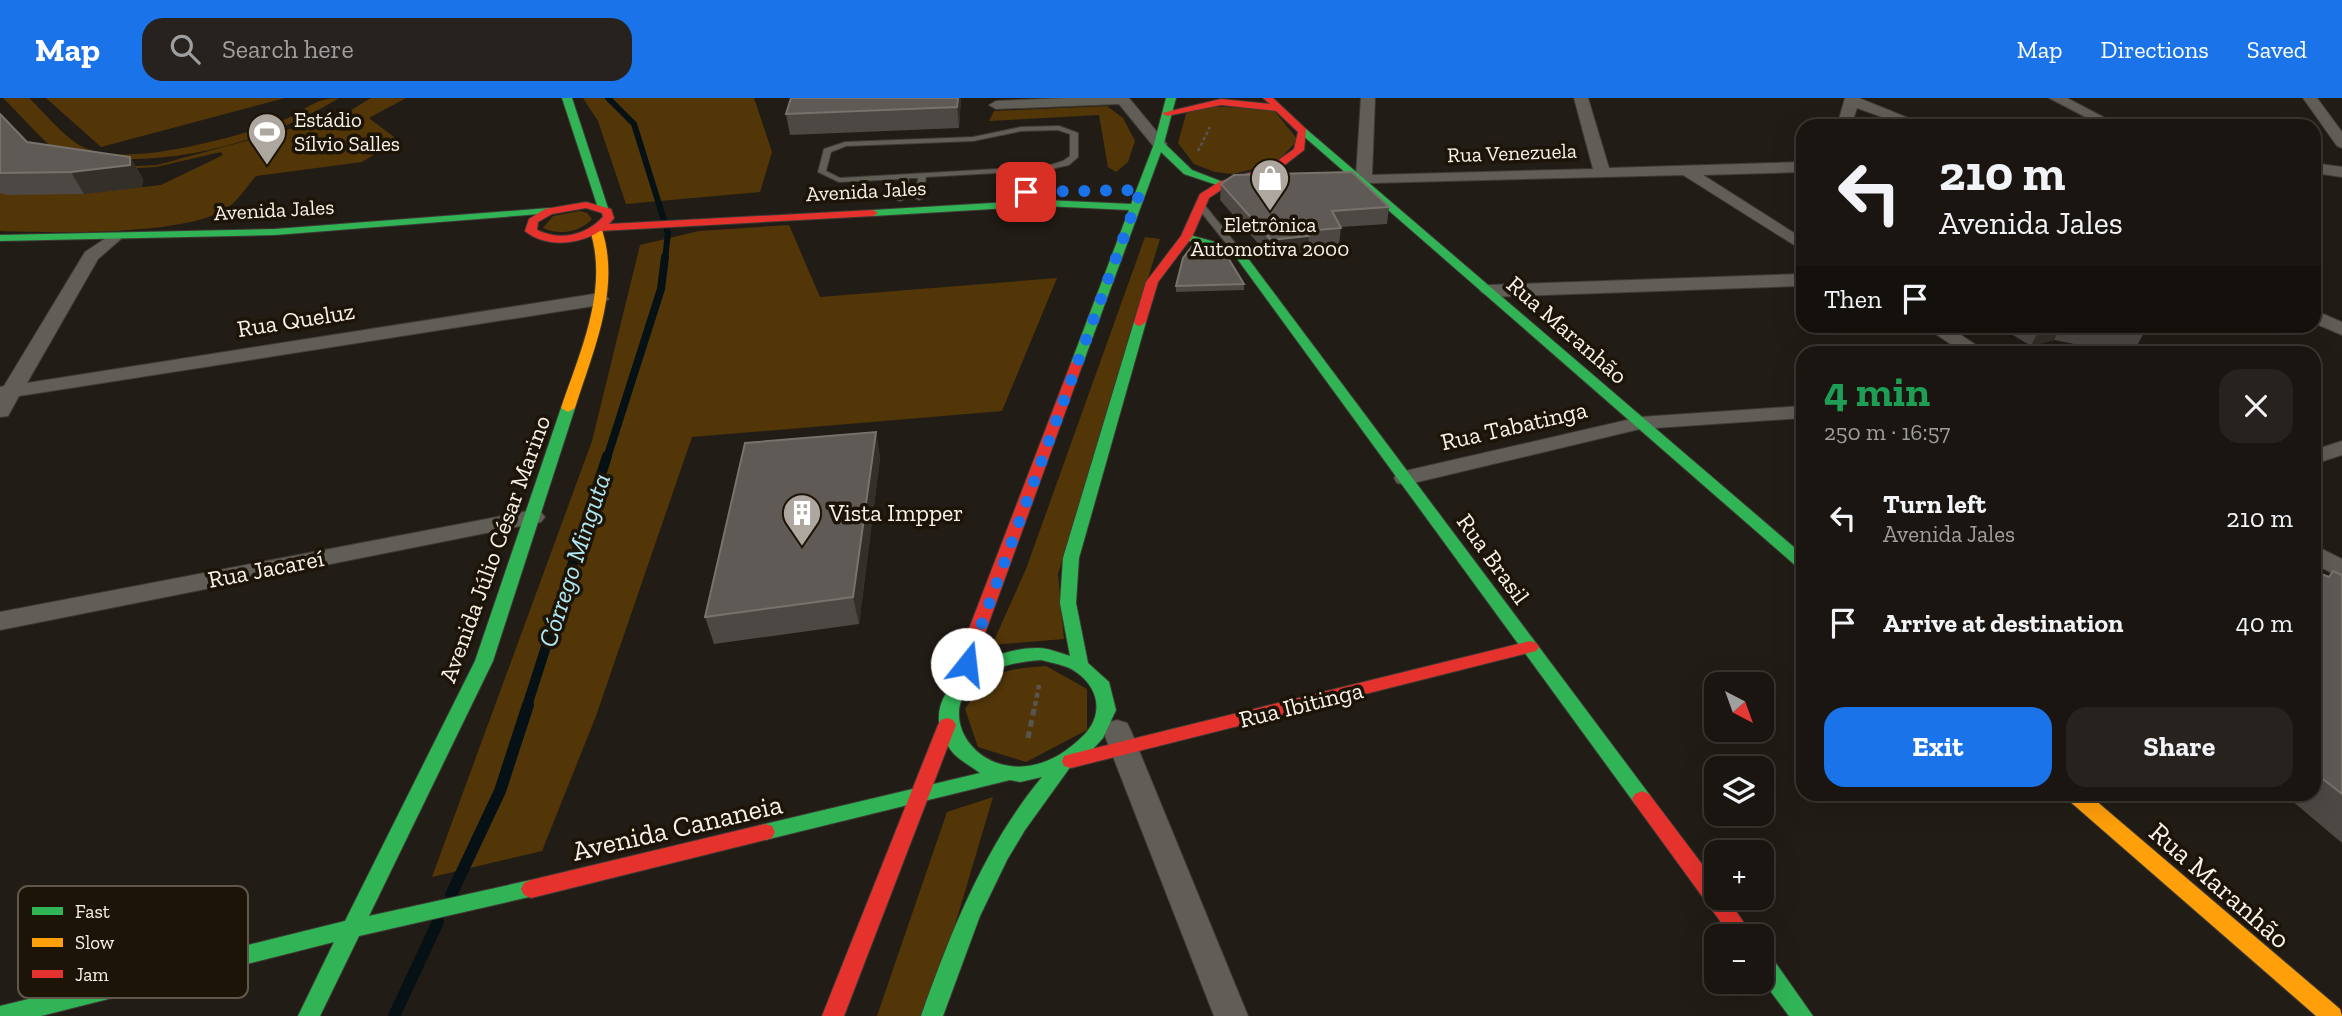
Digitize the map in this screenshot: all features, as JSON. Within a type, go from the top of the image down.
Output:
[{"type":"street","name":"Avenida Júlio César Marino","points":[[309,1016],[355,928],[484,662],[533,517],[600,299],[602,220],[592,170],[579,140],[567,98]]},
{"type":"street","points":[[1364,180],[1368,98]]},
{"type":"street","points":[[1581,98],[1602,171]]},
{"type":"street","points":[[2056,98],[2094,119]]},
{"type":"street","points":[[2094,98],[2100,119]]},
{"type":"street","points":[[2310,98],[2342,143]]},
{"type":"street","points":[[996,105],[1122,99],[1159,144],[1188,172],[1223,184],[1287,182]]},
{"type":"street","points":[[833,1016],[947,725],[948,710],[964,681],[971,647],[1135,218],[1141,190],[1159,144],[1169,105],[1223,99],[1272,103]]},
{"type":"street","points":[[1846,119],[1852,100],[1903,119]]},
{"type":"street","name":"Rua Maranhão","points":[[1272,103],[1796,557]]},
{"type":"street","points":[[1080,665],[1068,603],[1071,558],[1152,282],[1186,237],[1204,196],[1223,184],[1285,163],[1299,150],[1303,131]]},
{"type":"street","name":"Rua Venezuela","points":[[1325,181],[1796,167]]},
{"type":"street","points":[[2321,169],[2342,172]]},
{"type":"street","points":[[536,236],[531,231],[533,221],[576,198],[592,170]]},
{"type":"street","points":[[1685,170],[1796,241]]},
{"type":"street","name":"Avenida Jales","points":[[678,216],[900,199],[1141,190]]},
{"type":"street","name":"Avenida Jales","points":[[0,238],[115,247],[428,222],[586,205],[602,220],[1044,203],[1135,218]]},
{"type":"street","points":[[511,235],[570,238],[602,220]]},
{"type":"street","points":[[1164,233],[1237,251]]},
{"type":"street","name":"Avenida Jales","points":[[159,251],[472,234]]},
{"type":"street","points":[[552,239],[588,256],[601,275]]},
{"type":"street","points":[[0,411],[5,393],[84,256],[115,247]]},
{"type":"street","name":"Rua Brasil","points":[[1237,251],[1735,924]]},
{"type":"street","points":[[1489,291],[1796,280]]},
{"type":"street","name":"Rua Queluz","points":[[5,393],[600,299]]},
{"type":"street","points":[[2321,319],[2342,329]]},
{"type":"street","points":[[1946,333],[1967,346]]},
{"type":"street","name":"Rua Tabatinga","points":[[1405,478],[1640,423],[1796,412]]},
{"type":"street","points":[[2321,455],[2342,448]]},
{"type":"street","name":"Rua Jacareí","points":[[0,621],[533,517]]},
{"type":"street","name":"Rua Ibitinga","points":[[1015,773],[1124,749],[1530,647]]},
{"type":"street","points":[[932,1016],[966,920],[992,860],[1016,819],[1066,763],[1089,748],[1101,733],[1107,717],[1108,702],[1102,687],[1080,665],[1041,654],[999,660],[964,681]]},
{"type":"street","points":[[1107,717],[1124,749],[1230,1016]]},
{"type":"street","points":[[947,725],[953,743],[967,757],[986,768],[1015,773]]},
{"type":"street","name":"Avenida Cananeia","points":[[248,955],[1015,773]]},
{"type":"street","name":"Rua Maranhão","points":[[2082,801],[2332,1016]]},
{"type":"street","points":[[1774,978],[1802,1016]]},
{"type":"street","name":"Avenida Cananeia","points":[[0,1016],[73,998]]},
{"type":"lane","points":[[1059,128],[1073,133],[1074,157],[1066,163],[1047,168],[905,177],[839,180],[822,172],[827,152],[845,144],[973,139],[1021,129],[1059,128]]},
{"type":"lane","points":[[919,198],[922,176]]},
{"type":"lane","points":[[900,199],[905,177]]},
{"type":"lane","points":[[1200,204],[1237,251]]},
{"type":"path","points":[[1015,773],[1039,685],[1041,654]]},
{"type":"shaded area","points":[[3,98],[29,98],[63,132],[85,148],[104,153],[128,154],[183,148],[238,135],[281,121],[322,100],[339,98],[283,127],[252,138],[188,154],[124,159],[61,154]]},
{"type":"shaded area","points":[[46,98],[285,98],[101,147]]},
{"type":"shaded area","name":"Estádio Sílvio Salles","points":[[371,98],[406,98],[369,118],[398,140],[362,162],[256,176],[227,208],[208,217],[182,224],[118,231],[0,231],[0,193],[84,194],[161,185],[223,155],[221,152],[156,167],[89,171],[44,162],[91,168],[157,165],[345,114]]},
{"type":"shaded area","points":[[583,98],[754,98],[772,152],[760,192],[626,204],[598,121]]},
{"type":"shaded area","points":[[1107,106],[1123,118],[1135,141],[1128,162],[1116,172],[1108,167],[1099,115],[989,121],[994,111]]},
{"type":"shaded area","points":[[1199,106],[1273,109],[1298,140],[1276,163],[1233,174],[1215,172],[1194,164],[1178,143],[1186,114]]},
{"type":"shaded area","points":[[580,211],[587,213],[592,219],[576,230],[555,232],[543,228],[553,216]]},
{"type":"shaded area","points":[[789,225],[820,297],[1057,278],[1002,411],[692,437],[596,716],[542,851],[432,877],[592,441],[640,245],[699,231]]},
{"type":"shaded area","points":[[1145,237],[1160,239],[1058,574],[1064,639],[992,645],[1026,569]]},
{"type":"shaded area","points":[[1046,666],[1087,689],[1087,730],[1026,762],[978,747],[965,709],[982,687],[1007,671]]},
{"type":"shaded area","points":[[993,797],[928,1016],[877,1016],[947,812]]},
{"type":"building","points":[[791,98],[958,98],[957,107],[786,114]]},
{"type":"building","points":[[0,114],[27,142],[130,157],[130,165],[71,172],[0,173]]},
{"type":"building","points":[[1352,172],[1389,207],[1332,211],[1341,228],[1307,231],[1309,236],[1271,240],[1221,184],[1234,175]]},
{"type":"building","points":[[1193,245],[1224,251],[1244,284],[1176,286],[1183,258]]},
{"type":"building","name":"Vista Impper","points":[[876,432],[853,597],[705,617],[745,443]]},
{"type":"building","points":[[2333,571],[2342,575],[2342,794],[2321,778],[2321,574],[2329,577]]},
{"type":"waterway","name":"Córrego Minguta","points":[[608,98],[634,124],[668,233],[665,259]]},
{"type":"waterway","name":"Córrego Minguta","points":[[607,458],[661,289],[665,257]]},
{"type":"waterway","name":"Córrego Minguta","points":[[527,706],[607,456]]},
{"type":"waterway","name":"Córrego Minguta","points":[[451,895],[500,791],[528,705]]},
{"type":"waterway","name":"Córrego Minguta","points":[[394,1016],[438,922]]},
{"type":"traffic: fast","points":[[567,98],[603,208]]},
{"type":"traffic: fast","points":[[1077,363],[1159,144],[1171,98]]},
{"type":"traffic: fast","points":[[1303,131],[1796,557]]},
{"type":"traffic: fast","points":[[1159,144],[1188,172],[1223,184]]},
{"type":"traffic: fast","points":[[873,213],[1044,203],[1134,207]]},
{"type":"traffic: fast","points":[[0,238],[275,232],[549,211]]},
{"type":"traffic: fast","points":[[1186,237],[1237,251],[1642,799]]},
{"type":"traffic: fast","points":[[1080,665],[1068,603],[1071,558],[1140,322]]},
{"type":"traffic: fast","points":[[309,1016],[484,661],[568,408]]},
{"type":"traffic: fast","points":[[1041,654],[1082,667],[1103,687],[1107,710],[1097,733],[1077,754],[1050,768],[1020,774],[989,769],[962,750],[953,737],[949,724],[953,699],[960,687],[981,668],[1005,658],[1041,654]]},
{"type":"traffic: fast","points":[[932,1016],[984,884],[1018,824],[1062,766]]},
{"type":"traffic: fast","points":[[765,832],[1010,773]]},
{"type":"traffic: fast","points":[[248,955],[531,889]]},
{"type":"traffic: fast","points":[[1774,978],[1802,1016]]},
{"type":"traffic: fast","points":[[0,1016],[73,998]]},
{"type":"traffic: slow","points":[[568,408],[601,294],[602,249],[596,230]]},
{"type":"traffic: slow","points":[[2082,801],[2332,1016]]},
{"type":"traffic: jam","points":[[1140,322],[1152,282],[1186,237],[1204,196],[1223,184],[1273,169],[1299,150],[1303,131],[1268,98]]},
{"type":"traffic: jam","points":[[1167,113],[1221,102],[1276,108]]},
{"type":"traffic: jam","points":[[586,205],[607,211],[609,218],[583,236],[551,238],[531,231],[533,221],[549,211],[586,205]]},
{"type":"traffic: jam","points":[[600,228],[873,213]]},
{"type":"traffic: jam","points":[[964,682],[971,647],[1077,363]]},
{"type":"traffic: jam","points":[[1071,761],[1530,647]]},
{"type":"traffic: jam","points":[[833,1016],[947,725]]},
{"type":"traffic: jam","points":[[1642,799],[1734,924]]},
{"type":"traffic: jam","points":[[531,889],[765,832]]},
{"type":"place","name":"Estádio Sílvio Salles","points":[[267,166]]},
{"type":"place","name":"Eletrônica Automotiva 2000","points":[[1270,212]]},
{"type":"place","name":"Vista Impper","points":[[802,547]]},
{"type":"route","points":[[967,664],[971,647],[1141,190],[1026,192]]}]
